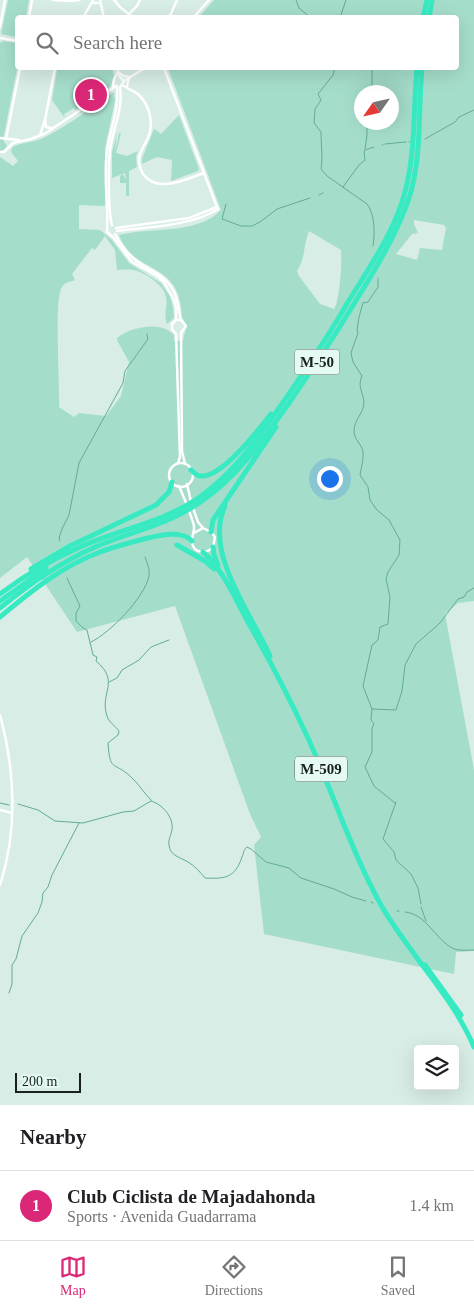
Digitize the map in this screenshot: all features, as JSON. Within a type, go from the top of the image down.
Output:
[{"type":"highway","points":[[424,15],[427,0]]},
{"type":"highway","points":[[430,15],[432,0]]},
{"type":"highway","name":"M-50","points":[[0,601],[49,566],[95,542],[167,515],[196,499],[227,475],[254,442],[312,360],[376,256],[401,205],[411,166],[417,70]]},
{"type":"highway","name":"M-50","points":[[0,608],[37,578],[76,556],[163,522],[198,504],[216,491],[248,458],[320,359],[364,287],[400,221],[406,207],[416,166],[422,70]]},
{"type":"highway","points":[[211,532],[213,520],[304,386],[320,359]]},
{"type":"highway","points":[[191,470],[199,476],[206,476],[221,468],[237,454],[312,360]]},
{"type":"highway","points":[[0,594],[45,560],[90,536],[156,505],[170,492],[172,482]]},
{"type":"highway","points":[[231,492],[219,522],[224,564],[270,656]]},
{"type":"highway","points":[[0,616],[41,584],[67,568],[100,552],[165,535],[185,536],[192,541]]},
{"type":"highway","points":[[0,594],[40,568],[79,547],[95,542]]},
{"type":"highway","points":[[177,545],[211,566],[233,596]]},
{"type":"highway","name":"M-509","points":[[213,547],[216,562],[270,656],[308,732],[366,869],[383,903],[474,1039]]},
{"type":"highway","name":"M-509","points":[[203,552],[212,561],[233,596],[307,736],[354,848],[378,899],[395,928],[438,984]]},
{"type":"highway","points":[[0,616],[35,585],[76,556]]},
{"type":"highway","name":"M-509","points":[[454,1007],[474,1047]]},
{"type":"street","points":[[0,27],[5,0]]},
{"type":"street","points":[[30,15],[32,0]]},
{"type":"street","points":[[53,0],[79,0]]},
{"type":"street","points":[[114,0],[121,8],[130,13],[140,0]]},
{"type":"street","points":[[170,15],[178,0]]},
{"type":"street","points":[[196,15],[209,0]]},
{"type":"street","points":[[85,15],[93,1],[102,9],[103,15]]},
{"type":"street","points":[[0,38],[15,40]]},
{"type":"street","points":[[8,149],[6,140],[20,70]]},
{"type":"street","points":[[40,136],[55,70]]},
{"type":"street","points":[[0,152],[8,149],[12,143],[46,133],[142,70]]},
{"type":"street","points":[[119,86],[117,108],[109,140],[106,163],[107,232],[190,221],[216,208],[165,70]]},
{"type":"street","points":[[118,72],[120,112],[110,153],[112,225],[132,262],[164,282],[174,300],[176,320],[171,326],[176,334],[180,457],[178,463],[173,466],[169,476],[172,482],[179,486],[192,518],[194,529],[192,541]]},
{"type":"street","points":[[118,72],[130,77]]},
{"type":"street","points":[[118,77],[113,81],[119,86],[128,88],[144,101],[150,116],[150,135],[139,160],[140,168],[147,179],[164,184],[179,182],[204,173]]},
{"type":"street","points":[[128,88],[130,77]]},
{"type":"street","points":[[45,120],[46,127],[54,128]]},
{"type":"street","points":[[43,128],[46,133]]},
{"type":"street","points":[[0,138],[23,140]]},
{"type":"street","points":[[108,227],[112,225]]},
{"type":"street","points":[[115,232],[127,252],[134,259],[166,280],[177,299],[180,320],[186,326],[181,334],[182,450],[185,464],[191,470],[191,479],[187,484],[179,486]]},
{"type":"street","points":[[176,334],[181,334]]},
{"type":"street","points":[[178,463],[185,464]]},
{"type":"street","points":[[187,484],[196,516],[203,528],[211,532]]},
{"type":"street","points":[[194,533],[203,528]]},
{"type":"street","name":"M-509","points":[[211,532],[215,537],[213,547]]},
{"type":"street","name":"M-509","points":[[192,541],[195,549],[203,552]]},
{"type":"street","points":[[203,552],[213,547]]},
{"type":"street","points":[[0,714],[11,773],[12,814],[8,852],[0,883]]},
{"type":"street","points":[[0,810],[12,814]]},
{"type":"green space","points":[[8,0],[29,0],[26,15],[15,15],[15,37],[1,34]]},
{"type":"green space","points":[[214,0],[474,0],[474,601],[458,603],[445,614],[474,770],[474,951],[456,952],[454,974],[264,934],[254,845],[261,837],[250,814],[175,606],[77,632],[27,557],[0,578],[0,157],[13,166],[18,161],[11,152],[12,148],[41,139],[54,132],[114,92],[115,101],[105,148],[105,206],[79,205],[79,229],[100,230],[112,240],[129,263],[161,283],[170,296],[174,318],[167,324],[165,316],[166,297],[158,284],[138,271],[117,270],[115,250],[105,236],[95,250],[92,248],[72,274],[75,280],[66,283],[62,287],[58,307],[59,407],[74,417],[79,413],[106,416],[121,396],[129,362],[117,338],[137,328],[154,326],[168,330],[174,335],[174,341],[183,341],[186,324],[182,318],[180,299],[174,286],[166,277],[135,257],[126,248],[119,235],[187,227],[211,218],[221,210],[169,70],[459,70],[459,15],[201,15]],"holes":[[[414,220],[444,225],[446,228],[442,250],[420,248],[417,260],[396,254],[412,234],[418,233]],[[309,231],[341,250],[339,290],[334,309],[320,304],[297,271],[302,261]]]},
{"type":"green space","points":[[3,41],[15,43],[15,70],[17,70],[3,140],[7,146],[4,150],[0,151],[0,43]]},
{"type":"green space","points":[[57,70],[112,70],[114,76],[111,86],[75,110],[74,108],[64,114],[64,117],[52,100]]},
{"type":"green space","points":[[179,115],[199,169],[171,181],[172,160],[157,157],[142,164],[142,159],[154,129],[161,134]]},
{"type":"green space","points":[[117,133],[115,153],[119,133],[121,133],[116,153],[127,156],[138,151],[136,156],[137,167],[129,171],[129,196],[126,196],[126,183],[120,183],[120,176],[123,174],[126,180],[125,173],[112,178],[112,152]]},
{"type":"waterway","points":[[296,0],[299,8],[307,15]]},
{"type":"waterway","points":[[341,15],[346,0]]},
{"type":"waterway","points":[[334,70],[333,75],[318,94],[321,100],[315,109],[314,123],[321,132],[321,169],[327,176],[370,208],[374,230],[373,246]]},
{"type":"waterway","points":[[372,70],[372,85]]},
{"type":"waterway","points":[[425,139],[455,122],[459,117],[474,110]]},
{"type":"waterway","points":[[365,149],[367,130]]},
{"type":"waterway","points":[[385,144],[406,142]]},
{"type":"waterway","points":[[343,187],[365,160],[365,150],[374,147]]},
{"type":"waterway","points":[[319,195],[323,193]]},
{"type":"waterway","points":[[226,204],[222,219],[241,226],[252,226],[277,209],[310,198]]},
{"type":"waterway","points":[[378,278],[378,287],[368,302],[363,303],[359,317],[358,333],[351,353],[353,362],[362,376],[360,386],[364,402],[354,431],[363,452],[360,475],[368,487],[370,500],[377,510],[389,520],[400,540],[399,555],[388,572],[386,579],[390,597],[388,624],[380,627],[378,640],[372,645],[363,686],[372,709],[371,720],[374,724],[372,728],[372,752],[365,767],[374,786],[396,802],[383,839],[394,852],[396,860],[411,874],[418,888],[421,904]]},
{"type":"waterway","points":[[60,541],[62,529],[69,515],[79,463],[123,383],[125,371],[148,339],[147,334]]},
{"type":"waterway","points":[[91,642],[117,623],[141,594],[149,576],[149,568],[145,557]]},
{"type":"waterway","points":[[67,578],[80,606],[76,613],[76,621],[87,630],[93,655],[97,657],[96,661],[107,675],[108,688],[105,708],[110,722],[119,731],[118,735],[108,743],[111,762],[133,779],[151,800]]},
{"type":"waterway","points":[[372,709],[396,710],[402,691],[405,665],[416,644],[440,623],[458,599],[464,597],[467,592],[474,588]]},
{"type":"waterway","points":[[109,682],[117,678],[122,670],[139,660],[151,647],[169,640]]},
{"type":"waterway","points":[[151,801],[163,808],[171,820],[172,830],[169,839],[171,852],[193,865],[205,878],[228,876],[236,869],[247,847],[266,862],[289,868],[301,878],[366,901]]},
{"type":"waterway","points":[[18,804],[38,810],[55,821],[83,823],[123,812],[134,811],[151,801]]},
{"type":"waterway","points":[[0,803],[9,805]]},
{"type":"waterway","points":[[9,993],[12,984],[12,965],[16,959],[22,936],[38,913],[43,893],[48,887],[52,875],[79,823]]},
{"type":"waterway","points":[[421,907],[426,921]]},
{"type":"waterway","points":[[405,912],[419,917],[441,940],[454,949],[474,950]]},
{"type":"place","name":"Club Ciclista de Majadahonda","points":[[91,95]]}]
